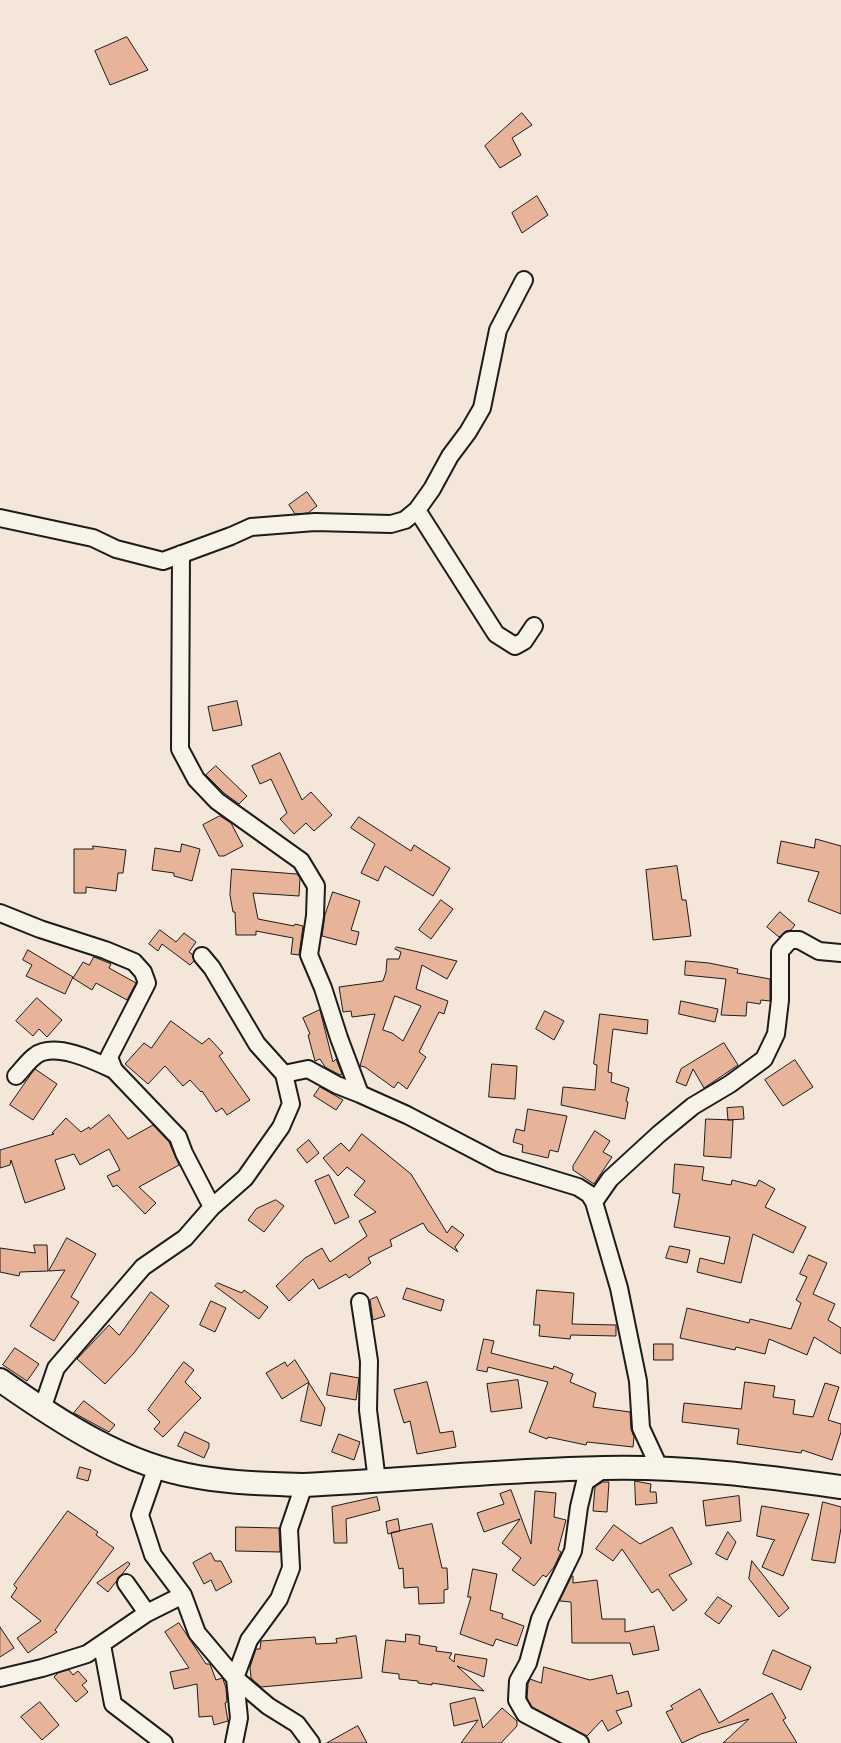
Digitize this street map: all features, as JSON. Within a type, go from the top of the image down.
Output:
[{"type":"main road","points":[[0,1380],[42,1409],[124,1455],[197,1477],[264,1484],[304,1485],[605,1468],[660,1469],[760,1476],[841,1487]]},
{"type":"street","points":[[0,518],[93,538],[116,549],[163,561],[251,527],[315,522],[392,524],[405,520],[417,510],[432,489],[450,456],[468,432],[482,408],[498,330],[524,280]]},
{"type":"street","points":[[417,510],[496,634],[515,646],[524,640],[534,626]]},
{"type":"street","points":[[181,554],[180,750],[196,779],[217,801],[301,861],[316,886],[315,916],[309,955],[323,988],[338,1038],[360,1094]]},
{"type":"street","points":[[0,913],[40,929],[105,950],[134,962],[143,972],[147,983],[109,1057],[114,1070]]},
{"type":"street","points":[[594,1202],[610,1179],[659,1134],[693,1106],[730,1084],[764,1059],[776,1034],[780,1000],[780,951],[790,940],[799,940],[819,951],[841,953]]},
{"type":"street","points":[[42,1409],[56,1368],[143,1267],[185,1238],[212,1207],[245,1178],[281,1126],[291,1104],[284,1074],[257,1044],[212,968],[202,956]]},
{"type":"street","points":[[16,1076],[35,1055],[46,1051],[78,1054],[114,1070],[178,1137],[184,1153],[212,1207]]},
{"type":"street","points":[[284,1074],[308,1069],[337,1085],[407,1115],[499,1163],[578,1186],[589,1194],[594,1202],[619,1288],[638,1381],[641,1428],[660,1469]]},
{"type":"street","points":[[360,1302],[368,1361],[368,1410],[377,1481]]},
{"type":"street","points":[[156,1466],[140,1515],[153,1555],[183,1595],[196,1633],[235,1678],[268,1706],[297,1724],[311,1743]]},
{"type":"street","points":[[580,1743],[525,1714],[517,1700],[518,1681],[528,1663],[540,1619],[574,1551],[579,1507],[585,1482],[605,1468]]},
{"type":"street","points":[[236,1741],[239,1718],[235,1678],[249,1640],[279,1599],[291,1568],[289,1529],[304,1485]]},
{"type":"street","points":[[126,1583],[147,1613]]},
{"type":"street","points":[[0,1678],[42,1668],[87,1654],[147,1613],[183,1595]]},
{"type":"street","points":[[102,1645],[113,1704],[164,1743]]},
{"type":"building","points":[[127,37],[148,70],[110,85],[95,51]]},
{"type":"building","points":[[522,113],[532,125],[512,138],[521,155],[500,168],[485,146]]},
{"type":"building","points":[[537,196],[548,215],[522,233],[512,213]]},
{"type":"building","points":[[307,492],[317,506],[308,513],[295,514],[289,505]]},
{"type":"building","points":[[237,701],[242,725],[213,731],[208,707]]},
{"type":"building","points":[[280,753],[302,800],[311,792],[332,815],[314,831],[306,823],[294,834],[280,819],[287,813],[271,779],[260,784],[252,766]]},
{"type":"building","points":[[216,766],[247,796],[239,804],[224,793],[206,775]]},
{"type":"building","points":[[220,816],[231,823],[243,846],[224,856],[219,856],[203,825]]},
{"type":"building","points":[[359,817],[411,851],[414,845],[450,868],[433,896],[385,866],[378,881],[361,873],[375,844],[351,828]]},
{"type":"building","points":[[816,839],[841,846],[841,914],[808,901],[819,872],[777,863],[781,841],[814,848]]},
{"type":"building","points":[[182,844],[200,849],[192,881],[174,876],[174,873],[152,870],[155,848],[180,852]]},
{"type":"building","points":[[93,846],[126,850],[123,873],[118,873],[116,891],[86,887],[86,893],[74,893],[74,849],[93,849]]},
{"type":"building","points":[[677,866],[682,900],[686,900],[691,936],[653,940],[646,870]]},
{"type":"building","points":[[232,869],[297,874],[300,878],[299,896],[253,893],[258,919],[303,926],[299,955],[291,954],[293,938],[256,931],[256,935],[236,935],[235,912],[233,912],[230,895]]},
{"type":"building","points":[[333,892],[360,901],[351,930],[359,932],[356,945],[322,936],[325,915]]},
{"type":"building","points":[[441,900],[453,909],[431,939],[419,930]]},
{"type":"building","points":[[780,912],[795,925],[791,930],[786,931],[779,937],[767,927]]},
{"type":"building","points":[[160,930],[176,942],[184,933],[196,942],[189,952],[192,954],[194,961],[190,965],[162,944],[158,951],[149,944]]},
{"type":"building","points":[[397,947],[457,961],[447,979],[422,965],[416,989],[448,1001],[444,1014],[439,1012],[419,1052],[426,1057],[407,1089],[398,1082],[394,1088],[365,1067],[360,1066],[375,1014],[352,1017],[351,1011],[343,1012],[339,987],[383,981],[387,959],[399,959],[401,952],[395,949]],"holes":[[[395,996],[421,1006],[403,1041],[392,1033],[383,1030]]]},
{"type":"building","points":[[28,950],[73,977],[65,994],[26,976],[32,965],[23,960]]},
{"type":"building","points":[[94,957],[111,964],[109,968],[136,983],[127,1000],[96,983],[92,990],[73,978],[83,962],[89,965]]},
{"type":"building","points":[[686,961],[709,963],[738,969],[737,973],[770,979],[770,1001],[761,1000],[760,1004],[747,1002],[746,1016],[721,1015],[726,979],[685,975]]},
{"type":"building","points":[[37,998],[62,1020],[47,1037],[39,1029],[33,1036],[16,1021]]},
{"type":"building","points":[[681,1001],[718,1009],[715,1022],[679,1014]]},
{"type":"building","points":[[320,1010],[333,1062],[336,1059],[342,1074],[340,1075],[325,1067],[320,1059],[315,1061],[308,1035],[310,1034],[303,1018]]},
{"type":"building","points":[[545,1011],[564,1021],[554,1040],[536,1029]]},
{"type":"building","points":[[600,1014],[648,1020],[647,1034],[613,1029],[608,1072],[612,1073],[611,1082],[629,1088],[625,1119],[561,1105],[563,1087],[595,1090],[597,1065],[594,1064]]},
{"type":"building","points":[[171,1021],[202,1044],[209,1038],[223,1053],[219,1056],[250,1100],[227,1115],[222,1108],[216,1112],[202,1091],[190,1080],[183,1086],[165,1066],[148,1084],[125,1064],[144,1043],[151,1048]]},
{"type":"building","points":[[724,1043],[738,1065],[704,1088],[693,1069],[686,1086],[676,1082],[681,1069]]},
{"type":"building","points":[[795,1060],[813,1087],[783,1106],[765,1080]]},
{"type":"building","points":[[492,1064],[517,1066],[515,1099],[489,1097]]},
{"type":"building","points":[[35,1069],[57,1084],[33,1120],[10,1105]]},
{"type":"building","points":[[320,1087],[343,1100],[336,1110],[314,1096]]},
{"type":"building","points":[[743,1107],[744,1119],[728,1120],[727,1108]]},
{"type":"building","points":[[528,1109],[567,1116],[558,1152],[550,1150],[548,1158],[522,1152],[523,1145],[513,1142],[516,1129],[524,1131]]},
{"type":"building","points":[[109,1115],[128,1139],[153,1125],[169,1142],[179,1165],[139,1187],[156,1203],[145,1214],[117,1185],[113,1187],[107,1176],[120,1170],[109,1149],[80,1165],[74,1154],[55,1160],[65,1189],[25,1203],[11,1160],[10,1165],[0,1168],[0,1150],[54,1134],[52,1133],[66,1118],[81,1132],[89,1127],[90,1129]]},
{"type":"building","points":[[706,1119],[733,1120],[731,1158],[704,1156]]},
{"type":"building","points":[[595,1131],[610,1141],[603,1152],[612,1157],[594,1184],[573,1170],[573,1166]]},
{"type":"building","points":[[362,1134],[411,1174],[447,1233],[452,1226],[464,1235],[455,1247],[458,1252],[428,1231],[423,1223],[390,1240],[392,1246],[368,1258],[371,1263],[349,1278],[346,1274],[319,1289],[313,1279],[289,1301],[276,1286],[305,1258],[322,1248],[330,1262],[367,1236],[359,1221],[376,1212],[354,1195],[365,1181],[347,1167],[338,1176],[323,1158],[341,1143],[349,1151]]},
{"type":"building","points":[[309,1140],[319,1153],[307,1163],[297,1150]]},
{"type":"building","points":[[675,1164],[704,1167],[702,1180],[731,1185],[732,1180],[756,1186],[759,1180],[775,1189],[765,1207],[806,1227],[793,1253],[753,1234],[741,1283],[697,1272],[700,1258],[724,1264],[730,1237],[674,1227],[680,1194],[673,1193]]},
{"type":"building","points":[[329,1175],[349,1217],[335,1224],[315,1181]]},
{"type":"building","points":[[276,1200],[284,1206],[264,1232],[248,1220],[256,1209]]},
{"type":"building","points":[[67,1238],[96,1254],[71,1297],[79,1302],[54,1341],[30,1326],[65,1270],[49,1271]]},
{"type":"building","points":[[34,1245],[47,1245],[48,1271],[20,1272],[19,1276],[0,1272],[0,1248],[35,1253]]},
{"type":"building","points":[[670,1246],[690,1250],[687,1263],[666,1258]]},
{"type":"building","points":[[809,1255],[827,1263],[813,1294],[835,1304],[828,1320],[841,1328],[841,1354],[814,1337],[807,1355],[769,1339],[765,1354],[736,1347],[735,1350],[680,1338],[687,1308],[749,1323],[750,1319],[791,1329],[801,1303],[796,1300],[807,1277],[800,1274]]},
{"type":"building","points":[[218,1283],[242,1293],[244,1290],[268,1307],[259,1319],[215,1286]]},
{"type":"building","points":[[407,1288],[444,1300],[441,1311],[403,1299]]},
{"type":"building","points":[[537,1290],[574,1293],[572,1324],[616,1325],[616,1336],[571,1335],[570,1339],[539,1336],[540,1325],[534,1325]]},
{"type":"building","points":[[151,1292],[169,1306],[134,1353],[105,1384],[77,1359],[109,1325],[119,1335]]},
{"type":"building","points":[[377,1297],[385,1316],[373,1320],[370,1300]]},
{"type":"building","points":[[211,1301],[226,1308],[215,1332],[200,1325]]},
{"type":"building","points":[[484,1339],[494,1341],[491,1353],[553,1369],[554,1366],[573,1374],[570,1382],[596,1393],[593,1407],[630,1412],[631,1429],[634,1437],[633,1447],[587,1442],[586,1445],[548,1437],[547,1439],[529,1432],[548,1382],[488,1367],[487,1372],[477,1370]]},
{"type":"building","points":[[654,1344],[673,1344],[673,1360],[654,1360]]},
{"type":"building","points":[[15,1348],[39,1364],[27,1381],[3,1365]]},
{"type":"building","points":[[295,1360],[309,1382],[282,1399],[266,1373],[285,1362],[287,1366]]},
{"type":"building","points":[[184,1362],[194,1370],[185,1382],[201,1398],[163,1437],[154,1429],[160,1422],[148,1410]]},
{"type":"building","points":[[331,1373],[359,1378],[356,1400],[327,1395]]},
{"type":"building","points":[[518,1380],[522,1408],[491,1412],[487,1384]]},
{"type":"building","points":[[427,1382],[440,1433],[453,1431],[456,1447],[417,1454],[410,1421],[404,1423],[394,1390]]},
{"type":"building","points":[[745,1382],[775,1386],[773,1397],[795,1400],[793,1414],[813,1417],[825,1383],[839,1387],[828,1420],[841,1424],[841,1432],[832,1460],[802,1450],[801,1453],[737,1444],[739,1429],[682,1422],[684,1403],[741,1409]]},
{"type":"building","points":[[309,1383],[325,1408],[321,1426],[301,1421]]},
{"type":"building","points":[[84,1401],[115,1425],[109,1432],[74,1413]]},
{"type":"building","points":[[185,1432],[209,1443],[204,1458],[178,1446]]},
{"type":"building","points":[[339,1434],[360,1442],[354,1460],[332,1452]]},
{"type":"building","points":[[80,1467],[91,1470],[88,1481],[77,1478]]},
{"type":"building","points":[[635,1481],[651,1484],[650,1492],[656,1492],[657,1503],[636,1505]]},
{"type":"building","points":[[603,1482],[609,1482],[607,1512],[593,1511],[595,1487]]},
{"type":"building","points":[[511,1490],[531,1544],[535,1491],[556,1493],[554,1517],[566,1520],[558,1550],[561,1552],[554,1567],[546,1577],[543,1575],[534,1586],[512,1570],[521,1558],[502,1543],[520,1519],[484,1532],[477,1513],[504,1504],[500,1494]]},
{"type":"building","points":[[739,1496],[741,1521],[706,1526],[703,1501]]},
{"type":"building","points":[[377,1497],[380,1510],[346,1519],[347,1543],[334,1543],[332,1507]]},
{"type":"building","points":[[823,1502],[841,1507],[841,1528],[835,1563],[812,1560]]},
{"type":"building","points":[[762,1506],[809,1514],[783,1576],[762,1567],[775,1540],[757,1536]]},
{"type":"building","points":[[68,1511],[98,1532],[96,1535],[114,1548],[55,1630],[57,1632],[28,1653],[17,1638],[41,1621],[11,1597],[17,1588],[14,1585]]},
{"type":"building","points":[[398,1519],[400,1531],[388,1534],[386,1522]]},
{"type":"building","points":[[432,1524],[442,1568],[447,1568],[448,1589],[444,1590],[444,1603],[419,1604],[418,1587],[404,1588],[403,1568],[399,1569],[391,1533]]},
{"type":"building","points":[[614,1525],[640,1544],[672,1527],[692,1564],[669,1575],[687,1600],[673,1611],[658,1589],[652,1593],[622,1549],[613,1561],[596,1549]]},
{"type":"building","points":[[236,1527],[279,1528],[280,1552],[236,1551]]},
{"type":"building","points":[[728,1532],[736,1542],[727,1560],[716,1554]]},
{"type":"building","points":[[211,1553],[215,1561],[221,1561],[232,1582],[216,1591],[211,1580],[204,1584],[193,1563]]},
{"type":"building","points":[[752,1561],[789,1608],[779,1617],[749,1579]]},
{"type":"building","points":[[128,1562],[130,1564],[108,1592],[97,1583]]},
{"type":"building","points":[[473,1569],[497,1574],[490,1610],[503,1614],[502,1618],[524,1626],[517,1646],[496,1639],[493,1646],[460,1634],[471,1597],[468,1597]]},
{"type":"building","points":[[572,1576],[573,1583],[597,1580],[602,1619],[625,1619],[625,1632],[654,1626],[659,1650],[633,1655],[630,1643],[572,1643],[571,1602],[560,1601]]},
{"type":"building","points":[[718,1597],[732,1606],[719,1624],[705,1614]]},
{"type":"building","points":[[179,1623],[206,1664],[210,1664],[216,1680],[223,1679],[226,1688],[227,1702],[225,1703],[228,1721],[214,1725],[212,1716],[199,1717],[197,1684],[174,1689],[170,1672],[189,1668],[165,1632]]},
{"type":"building","points":[[0,1627],[14,1648],[0,1657]]},
{"type":"building","points":[[406,1634],[420,1636],[419,1644],[437,1647],[436,1651],[452,1653],[449,1658],[454,1662],[455,1654],[487,1659],[484,1677],[457,1666],[484,1691],[432,1683],[432,1685],[418,1683],[418,1681],[399,1679],[399,1674],[382,1672],[386,1640],[405,1642]]},
{"type":"building","points":[[356,1636],[362,1678],[261,1687],[251,1678],[250,1667],[256,1649],[260,1649],[261,1641],[315,1637],[316,1644],[337,1643],[336,1639]]},
{"type":"building","points":[[773,1650],[811,1667],[801,1690],[763,1674]]},
{"type":"building","points":[[544,1667],[590,1680],[612,1675],[617,1694],[628,1691],[632,1706],[616,1711],[622,1723],[608,1731],[602,1720],[587,1736],[532,1707],[527,1698],[528,1684],[530,1679],[541,1683]]},
{"type":"building","points":[[69,1670],[73,1675],[78,1671],[87,1681],[82,1685],[88,1692],[76,1702],[54,1677],[58,1673]]},
{"type":"building","points":[[700,1689],[719,1723],[772,1693],[786,1718],[783,1720],[797,1743],[723,1743],[749,1719],[701,1734],[682,1743],[666,1712],[673,1709],[671,1706]]},
{"type":"building","points":[[475,1698],[483,1728],[502,1708],[517,1721],[517,1726],[501,1743],[461,1743],[478,1720],[454,1726],[450,1704]]},
{"type":"building","points":[[40,1702],[59,1725],[42,1740],[21,1717]]},
{"type":"building","points":[[358,1726],[367,1743],[327,1743]]}]
